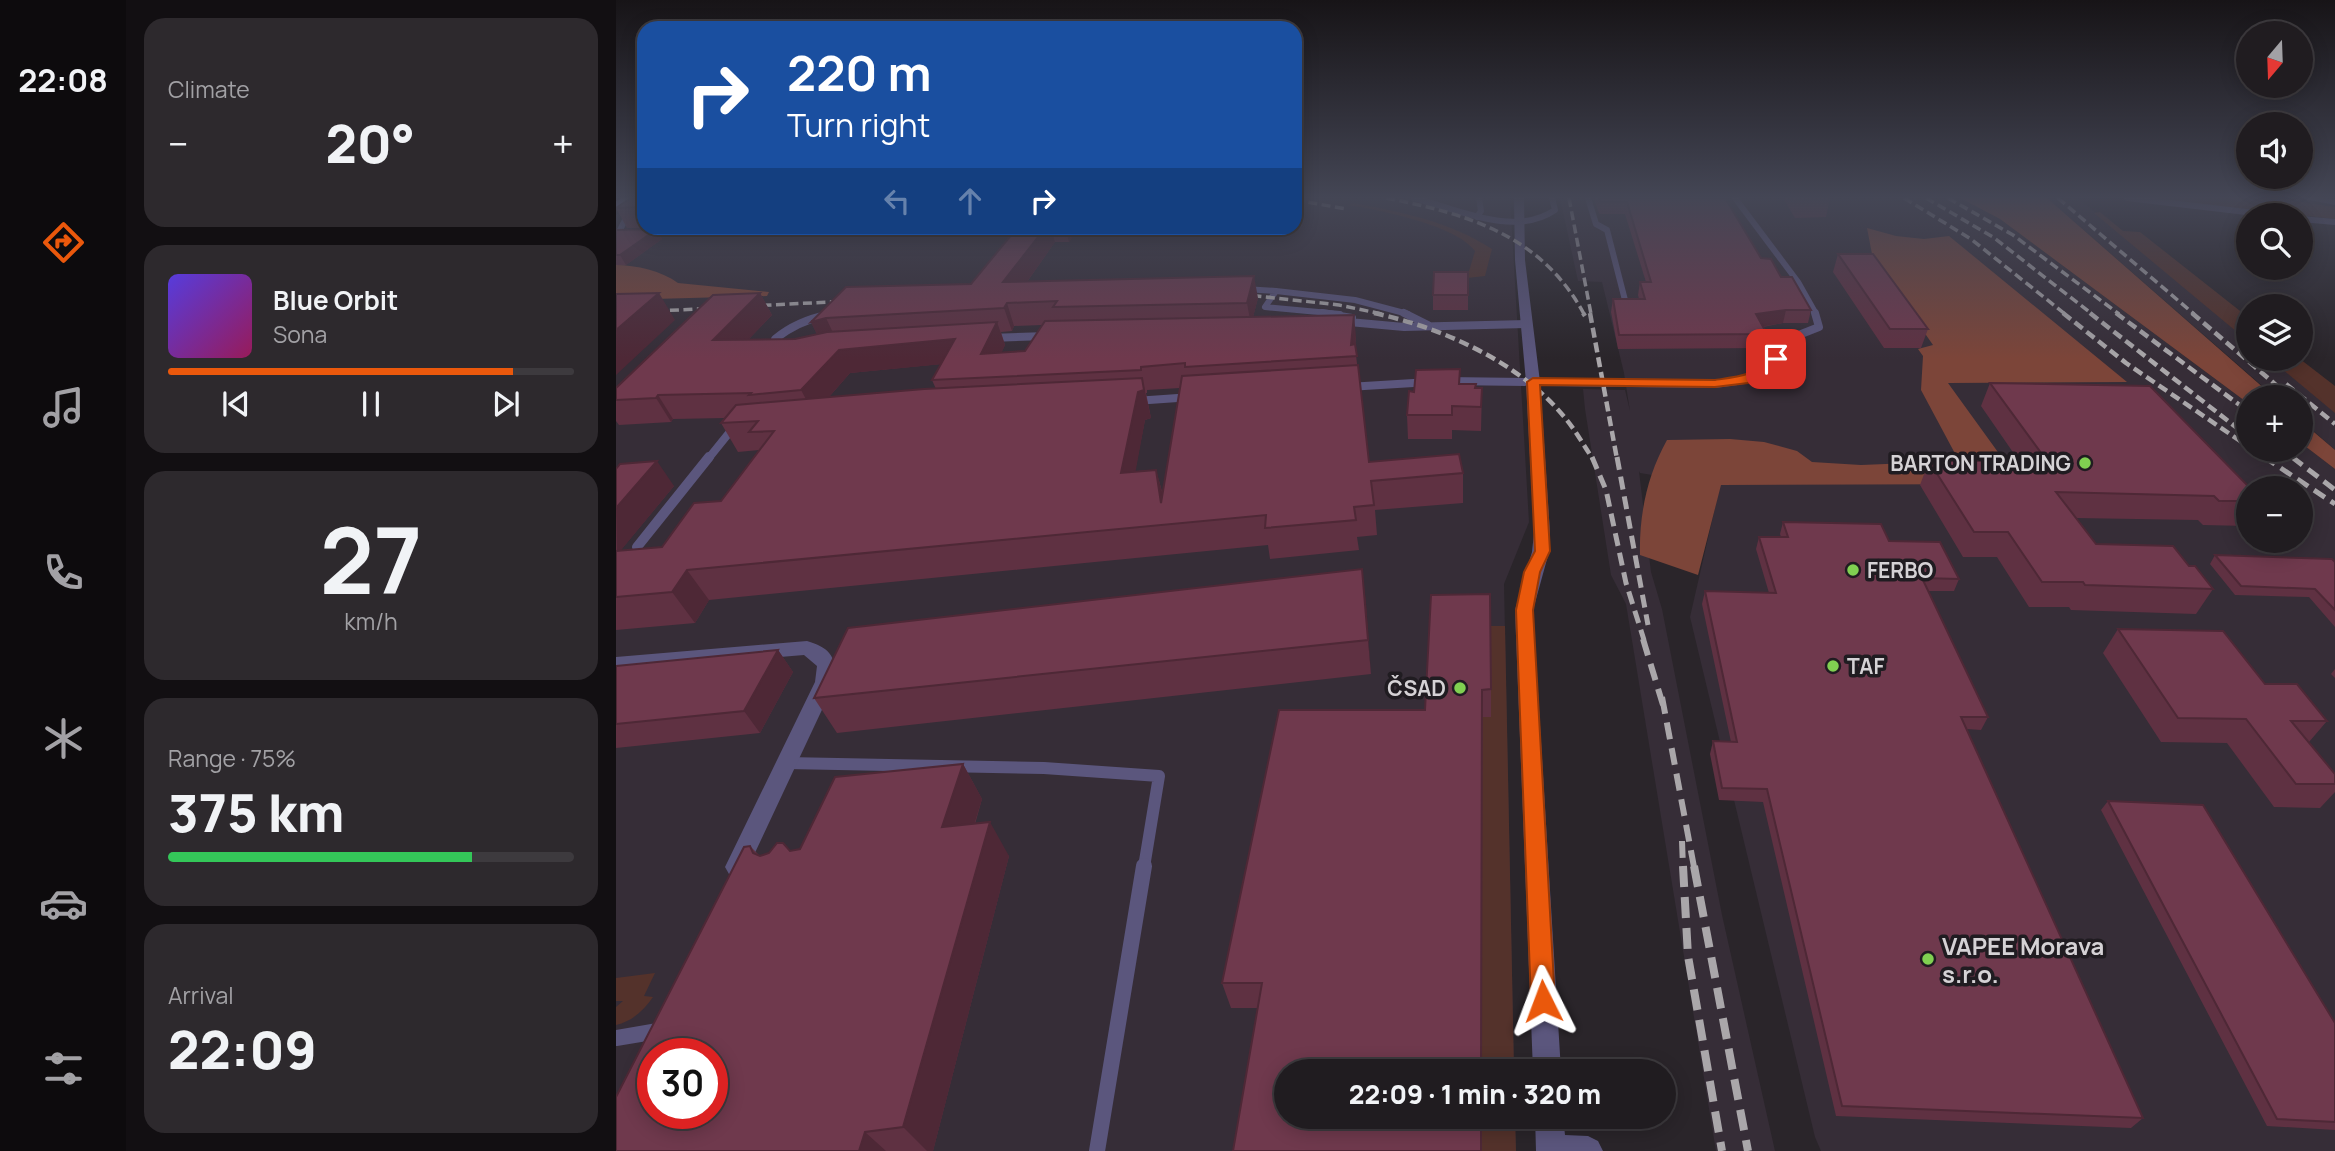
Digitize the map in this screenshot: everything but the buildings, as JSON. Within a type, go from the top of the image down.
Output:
[{"type":"street","points":[[1520,252],[1533,382],[1543,551],[1532,572],[1524,610],[1546,1059]]},
{"type":"street","points":[[616,664],[807,648],[820,655],[827,665],[825,682],[729,883]]},
{"type":"street","points":[[655,1038],[668,1010]]},
{"type":"street","points":[[1549,1129],[1550,1150],[1587,1151]]},
{"type":"lane","points":[[1613,252],[1626,304]]},
{"type":"lane","points":[[1336,388],[1443,381],[1715,384],[1744,380],[1771,367],[1791,338],[1819,327],[1820,318],[1774,252]]},
{"type":"lane","points":[[1239,289],[1276,291],[1376,306],[1413,316],[1428,325]]},
{"type":"lane","points":[[1276,291],[1265,307],[1347,315],[1352,318],[1343,327],[1328,330]]},
{"type":"lane","points":[[792,354],[774,346],[775,339],[795,324],[835,314]]},
{"type":"lane","points":[[1349,322],[1389,327],[1527,324]]},
{"type":"lane","points":[[978,339],[1056,336]]},
{"type":"lane","points":[[1120,401],[1200,397]]},
{"type":"lane","points":[[637,547],[733,428],[745,426]]},
{"type":"lane","points":[[786,764],[853,771],[1044,768],[1159,776],[1097,1151]]},
{"type":"lane","points":[[616,1038],[658,1031]]},
{"type":"shaded area","points":[[616,252],[1513,252],[1529,522],[1504,584],[1514,1059],[1274,1059],[1274,1129],[1515,1129],[1516,1151],[616,1151]]},
{"type":"shaded area","points":[[1475,252],[1491,252],[1485,276],[1467,278]]},
{"type":"shaded area","points":[[1572,252],[2044,252],[2236,394],[2236,462],[2313,462],[2313,452],[2335,469],[2335,1151],[1821,1151],[1815,1137],[1690,617],[1720,486],[1639,471],[1651,572],[1662,609],[1722,915],[1775,1151],[1716,1151],[1626,604],[1611,575],[1585,409],[1583,389],[1625,390],[1630,411],[1624,373],[1602,282],[1578,281]]},
{"type":"shaded area","points":[[1872,252],[1968,252],[2127,382],[1948,383],[2021,484],[1721,485],[1698,575],[1640,555],[1646,496],[1654,468],[1667,440],[1730,439],[1764,442],[1797,451],[1812,462],[1861,465],[1959,461],[1921,390],[1923,356],[1918,349],[1933,345],[1873,259]]},
{"type":"shaded area","points":[[2044,252],[2108,252],[2236,364],[2236,371],[2244,371],[2260,385],[2236,385],[2236,394]]},
{"type":"shaded area","points":[[2109,252],[2143,252],[2236,329],[2236,363]]},
{"type":"shaded area","points":[[2141,252],[2165,252],[2236,308],[2236,331]]},
{"type":"shaded area","points":[[616,265],[648,270],[678,283],[769,292],[767,296],[616,300]]},
{"type":"shaded area","points":[[2313,369],[2335,386],[2335,413],[2313,395],[2313,385],[2301,385],[2284,371]]},
{"type":"shaded area","points":[[2245,371],[2287,371],[2304,385],[2261,385]]},
{"type":"shaded area","points":[[2313,392],[2335,410],[2335,450],[2313,431]]},
{"type":"shaded area","points":[[2313,431],[2335,450],[2335,469],[2313,452]]},
{"type":"shaded area","points":[[1490,626],[1505,626],[1514,1059],[1481,1059],[1479,717],[1491,716]]},
{"type":"shaded area","points":[[655,973],[644,996],[653,997],[650,1002],[633,1018],[616,1025],[616,1007],[623,1001],[616,1001],[616,978]]},
{"type":"shaded area","points":[[1481,1129],[1515,1129],[1516,1151],[1481,1151]]},
{"type":"railway","points":[[1531,252],[1567,287],[1584,314]]},
{"type":"railway","points":[[1579,252],[1591,314]]},
{"type":"railway","points":[[1987,252],[2065,314]]},
{"type":"railway","points":[[2012,252],[2092,314]]},
{"type":"railway","points":[[2035,252],[2119,314]]},
{"type":"railway","points":[[2121,252],[2194,314]]},
{"type":"railway","points":[[1239,294],[1339,305],[1382,314]]},
{"type":"railway","points":[[749,306],[850,301]]},
{"type":"railway","points":[[624,313],[616,313],[718,308]]},
{"type":"railway","points":[[1374,313],[1453,338],[1503,364],[1547,399],[1570,424],[1593,458]]},
{"type":"railway","points":[[1590,313],[1617,459]]},
{"type":"railway","points":[[2063,313],[2126,363],[2236,438]]},
{"type":"railway","points":[[2090,313],[2236,427]]},
{"type":"railway","points":[[2116,313],[2236,402]]},
{"type":"railway","points":[[2192,313],[2276,385]]},
{"type":"railway","points":[[2286,384],[2335,424]]},
{"type":"railway","points":[[1617,457],[1648,625]]},
{"type":"railway","points":[[1593,458],[1606,490],[1626,583],[1644,640]]},
{"type":"railway","points":[[2272,462],[2335,504]]},
{"type":"railway","points":[[2299,462],[2335,490]]},
{"type":"railway","points":[[1643,639],[1663,705]]},
{"type":"railway","points":[[1662,697],[1694,867]]},
{"type":"railway","points":[[1682,841],[1683,867]]},
{"type":"railway","points":[[1683,866],[1688,956],[1722,1151]]},
{"type":"railway","points":[[1694,866],[1748,1151]]},
{"type":"place","name":"BARTON TRADING","points":[[2085,463]]},
{"type":"place","name":"FERBO","points":[[1853,570]]},
{"type":"place","name":"TAF","points":[[1833,666]]},
{"type":"place","name":"ČSAD","points":[[1460,688]]},
{"type":"place","name":"VAPEE Morava s.r.o.","points":[[1928,959]]},
{"type":"route","points":[[1543,1001],[1524,610],[1532,572],[1543,551],[1533,382],[1715,384],[1744,380],[1771,367],[1776,359]]}]
